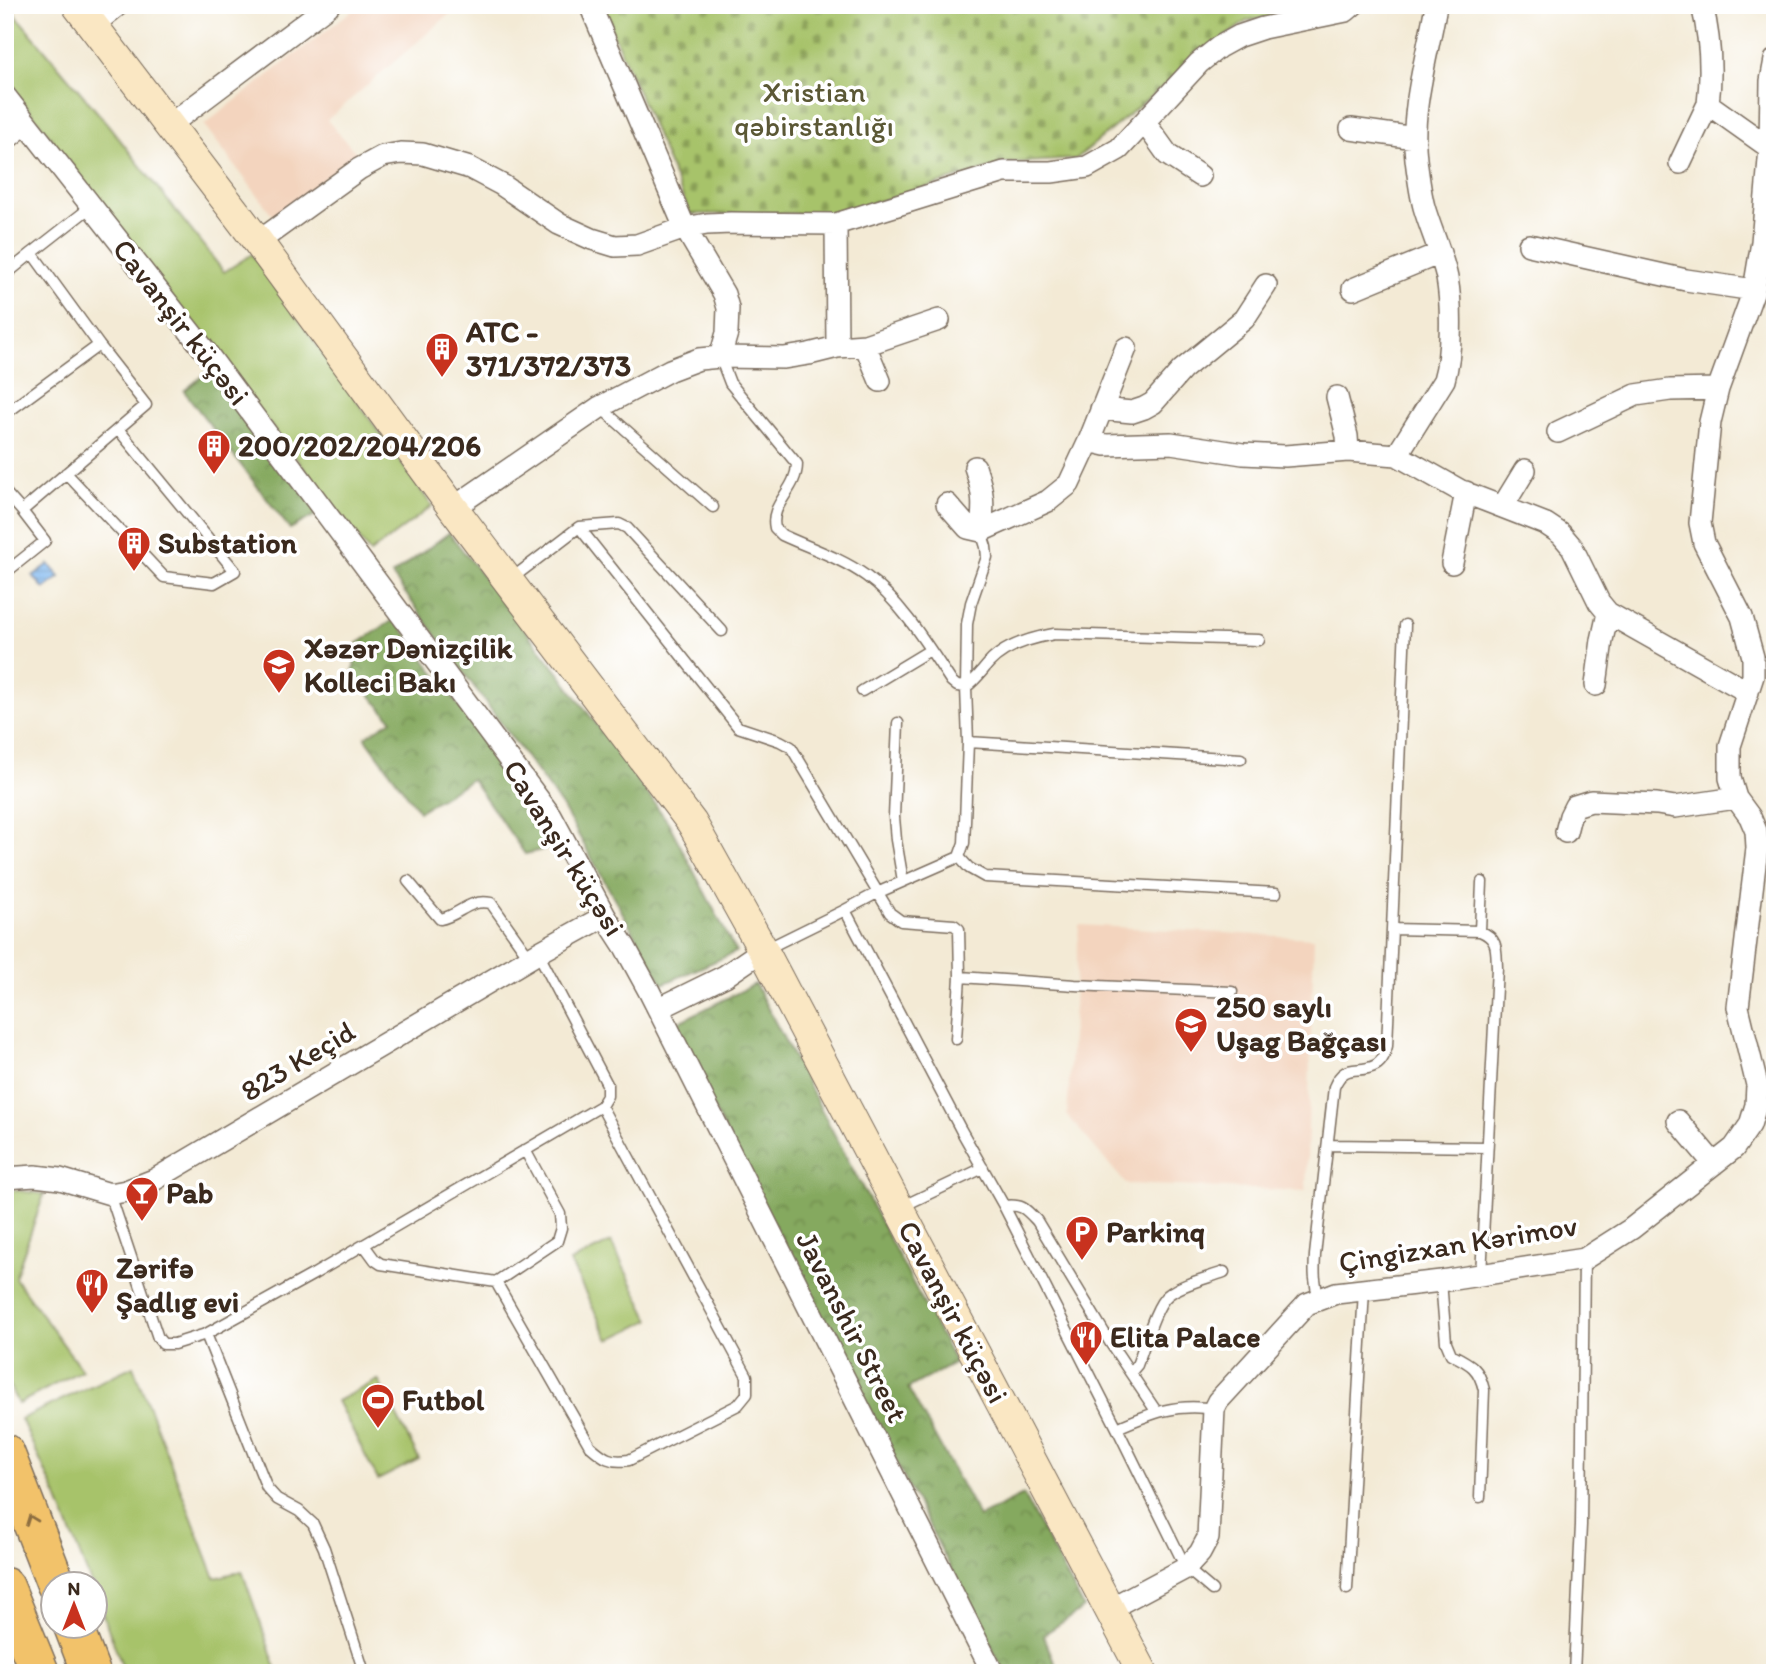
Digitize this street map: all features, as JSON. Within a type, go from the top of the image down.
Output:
[{"type":"highway","points":[[5,1453],[51,1570]]},
{"type":"highway","points":[[5,1587],[40,1673]]},
{"type":"highway","points":[[78,1640],[91,1673]]},
{"type":"street","points":[[85,15],[118,5]]},
{"type":"street","points":[[168,126],[329,5]]},
{"type":"street","points":[[590,5],[685,228],[724,294],[728,308],[727,333],[720,357]]},
{"type":"street","points":[[258,243],[359,169],[383,156],[401,153],[423,154],[470,168],[502,185],[559,224],[615,246],[637,245],[685,228],[707,224],[836,225],[1004,172],[1051,172],[1087,167],[1119,149],[1199,64],[1219,47],[1239,36],[1263,28],[1346,11],[1353,5]]},
{"type":"street","points":[[1397,455],[1444,380],[1450,348],[1447,279],[1423,204],[1415,138],[1420,90],[1436,5]]},
{"type":"street","points":[[1680,163],[1708,104],[1711,82],[1702,5]]},
{"type":"street","name":"Cavanşir küçəsi","points":[[85,15],[692,823],[763,950],[1143,1673]]},
{"type":"street","name":"Çingizxan Kərimov","points":[[1214,1409],[1218,1401],[1307,1304],[1336,1293],[1441,1281],[1584,1259],[1631,1229],[1734,1148],[1750,1125],[1756,1105],[1757,1085],[1738,1007],[1757,848],[1756,831],[1750,817],[1736,798],[1730,778],[1730,746],[1753,676],[1753,657],[1742,617],[1704,543],[1700,523],[1710,422],[1718,389],[1754,290],[1762,242],[1770,148],[1771,80],[1775,60]]},
{"type":"street","name":"Cavanşir küçəsi","points":[[5,96],[222,374],[551,816],[658,1009]]},
{"type":"street","points":[[1708,104],[1770,148]]},
{"type":"street","points":[[5,140],[26,123]]},
{"type":"street","points":[[1145,123],[1168,155],[1200,176]]},
{"type":"street","points":[[1351,130],[1415,138]]},
{"type":"street","points":[[836,225],[837,347]]},
{"type":"street","points":[[1529,245],[1686,280],[1754,290]]},
{"type":"street","points":[[1353,289],[1440,253]]},
{"type":"street","points":[[1101,409],[1132,412],[1153,402],[1182,370],[1244,320],[1266,285]]},
{"type":"street","points":[[453,508],[600,407],[670,370],[699,359],[784,358],[837,347],[865,345],[939,320]]},
{"type":"street","points":[[865,345],[880,381]]},
{"type":"street","points":[[947,504],[968,527],[981,531],[1048,501],[1069,484],[1126,348]]},
{"type":"street","points":[[1558,432],[1636,395],[1670,390],[1718,389]]},
{"type":"street","points":[[1337,397],[1347,436],[1348,452]]},
{"type":"street","points":[[1089,441],[1106,445],[1171,443],[1253,455],[1348,452],[1397,455],[1466,492],[1546,524],[1561,534],[1572,547],[1599,602],[1608,613],[1748,692]]},
{"type":"street","points":[[975,467],[984,503],[981,531]]},
{"type":"street","points":[[1503,506],[1525,470]]},
{"type":"street","points":[[1452,563],[1466,492]]},
{"type":"street","points":[[1596,685],[1608,613]]},
{"type":"street","points":[[1566,832],[1575,806],[1591,801],[1675,807],[1736,798]]},
{"type":"street","name":"823 Keçid","points":[[110,1194],[154,1180],[534,955],[605,916]]},
{"type":"street","points":[[658,1009],[724,976],[763,950]]},
{"type":"street","name":"Javanshir Street","points":[[658,1009],[993,1673]]},
{"type":"street","points":[[1678,1121],[1714,1164]]},
{"type":"street","points":[[5,1178],[36,1176],[60,1179],[110,1194]]},
{"type":"street","points":[[1109,1609],[1186,1568],[1200,1553],[1208,1538],[1214,1409]]},
{"type":"lane","points":[[5,275],[92,205]]},
{"type":"lane","points":[[22,511],[146,405],[32,253]]},
{"type":"lane","points":[[5,414],[99,345]]},
{"type":"lane","points":[[720,357],[730,383],[797,464],[793,484],[773,514],[775,528],[782,535],[865,575],[886,592],[957,686],[966,687],[977,679],[990,662],[1012,647],[1031,638],[1054,634],[1259,640]]},
{"type":"lane","points":[[600,407],[713,507]]},
{"type":"lane","points":[[66,472],[164,577],[214,583],[236,571],[118,429]]},
{"type":"lane","points":[[5,492],[45,541],[5,573]]},
{"type":"lane","points":[[509,580],[579,527],[619,524],[627,527],[722,631]]},
{"type":"lane","points":[[579,527],[738,727],[791,747],[890,913],[901,921],[954,925],[959,929],[960,976],[956,1039]]},
{"type":"lane","points":[[763,950],[877,892],[959,857],[964,843],[968,742],[967,624],[971,603],[987,557],[981,531]]},
{"type":"lane","points":[[1320,1298],[1315,1287],[1315,1255],[1334,1087],[1338,1077],[1348,1071],[1375,1065],[1383,1058],[1387,1046],[1405,625]]},
{"type":"lane","points":[[862,691],[930,650]]},
{"type":"lane","points":[[898,723],[894,817],[903,881]]},
{"type":"lane","points":[[968,742],[1241,759]]},
{"type":"lane","points":[[959,857],[969,868],[985,877],[1276,894]]},
{"type":"lane","points":[[110,1194],[158,1338],[163,1344],[174,1344],[206,1334],[601,1106],[607,1096],[607,1084],[534,955],[491,903],[476,902],[440,919],[408,881]]},
{"type":"lane","points":[[1480,931],[1482,882]]},
{"type":"lane","points":[[845,910],[1004,1206],[1186,1568],[1212,1590]]},
{"type":"lane","points":[[1392,929],[1480,931],[1490,936],[1496,947],[1481,1275]]},
{"type":"lane","points":[[960,976],[1075,985],[1232,992]]},
{"type":"lane","points":[[496,1282],[590,1446],[614,1462],[629,1460],[738,1405],[747,1394],[747,1376],[601,1106]]},
{"type":"lane","points":[[1329,1145],[1488,1147]]},
{"type":"lane","points":[[363,1245],[381,1264],[496,1282],[558,1241],[561,1228],[560,1214],[526,1150]]},
{"type":"lane","points":[[899,1208],[982,1168]]},
{"type":"lane","points":[[1004,1206],[1016,1205],[1026,1209],[1037,1221],[1111,1344],[1156,1411]]},
{"type":"lane","points":[[1574,1673],[1581,1525],[1584,1259]]},
{"type":"lane","points":[[1131,1373],[1138,1365],[1160,1305],[1167,1295],[1224,1272]]},
{"type":"lane","points":[[1441,1281],[1446,1342],[1451,1354],[1480,1374],[1485,1390],[1480,1497]]},
{"type":"lane","points":[[1347,1589],[1364,1290]]},
{"type":"lane","points":[[206,1334],[267,1488],[277,1499],[299,1511],[313,1524],[324,1548],[363,1669],[367,1673]]},
{"type":"lane","points":[[1117,1428],[1156,1411],[1195,1406],[1214,1409]]},
{"type":"shaded area","points":[[359,5],[460,5],[327,120],[357,154],[274,217],[204,125]]},
{"type":"shaded area","name":"250 saylı Uşag Bağçası","points":[[1079,925],[1314,938],[1306,1191],[1126,1184],[1067,1115]]},
{"type":"green space","points":[[5,5],[109,126],[224,272],[252,254],[432,506],[370,553],[5,81]]},
{"type":"green space","name":"Xristian qəbirstanlığı","points":[[601,5],[1345,5],[1247,21],[1205,51],[1076,159],[1008,163],[839,213],[690,214]]},
{"type":"green space","points":[[209,371],[319,513],[290,529],[184,391]]},
{"type":"green space","points":[[449,533],[558,672],[668,822],[736,952],[663,984],[562,806],[392,575]]},
{"type":"green space","points":[[395,619],[558,846],[525,854],[472,779],[419,811],[365,737],[392,720],[353,675],[357,644]]},
{"type":"green space","points":[[755,984],[955,1363],[908,1388],[979,1517],[1023,1495],[1084,1608],[1043,1635],[1059,1673],[1005,1673],[671,1026]]},
{"type":"green space","points":[[5,1189],[44,1194],[15,1278],[82,1370],[18,1404],[5,1376]]},
{"type":"green space","points":[[611,1242],[650,1320],[609,1340],[570,1262]]},
{"type":"green space","points":[[133,1366],[215,1578],[242,1571],[278,1673],[125,1673],[108,1628],[108,1570],[86,1570],[57,1497],[21,1419]]},
{"type":"green space","name":"Futbol","points":[[378,1380],[419,1459],[378,1480],[337,1401]]},
{"type":"water","points":[[49,564],[60,577],[44,589],[33,576]]},
{"type":"place","name":"ATC - 371/372/373","points":[[442,379]]},
{"type":"place","name":"200/202/204/206","points":[[214,476]]},
{"type":"place","name":"Substation","points":[[134,573]]},
{"type":"place","name":"Xəzər Dənizçilik Kolleci Bakı","points":[[279,695]]},
{"type":"place","name":"250 saylı Uşag Bağçası","points":[[1191,1054]]},
{"type":"place","name":"Pab","points":[[142,1223]]},
{"type":"place","name":"Parkinq","points":[[1082,1262]]},
{"type":"place","name":"Zərifə Şadlıg evi","points":[[92,1315]]},
{"type":"place","name":"Elita Palace","points":[[1086,1367]]},
{"type":"place","name":"Futbol","points":[[378,1430]]}]
